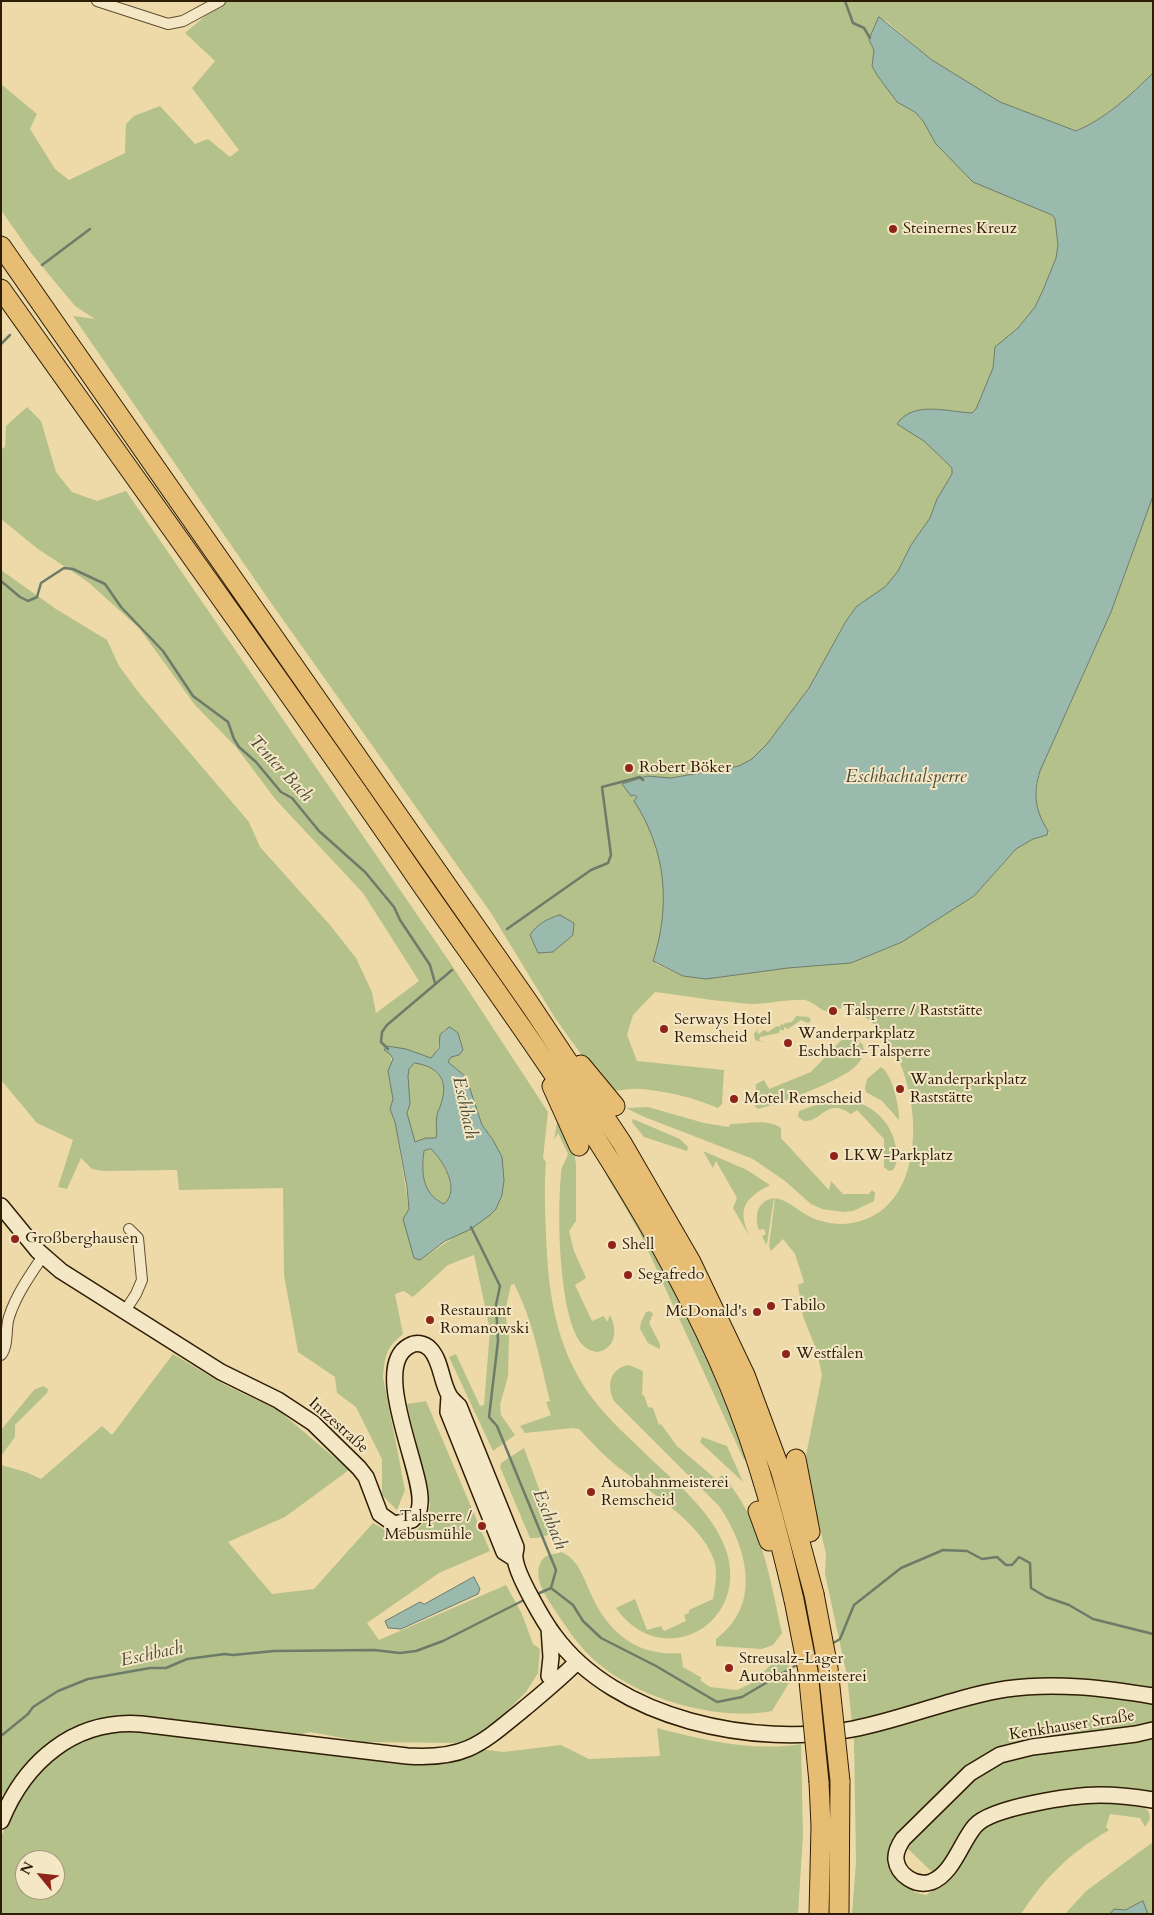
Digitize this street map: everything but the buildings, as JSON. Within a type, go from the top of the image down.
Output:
[{"type":"highway","points":[[1,246],[504,968],[602,1147],[674,1270],[702,1326],[729,1384],[763,1480],[794,1600],[808,1671],[819,1782],[821,1826],[818,1914]]},
{"type":"highway","points":[[1,289],[547,1048],[622,1144],[691,1262],[720,1320],[762,1416],[781,1472],[814,1594],[828,1668],[840,1782],[839,1914]]},
{"type":"highway","points":[[547,1048],[586,1069],[615,1106]]},
{"type":"highway","points":[[547,1048],[555,1094],[579,1146]]},
{"type":"highway","points":[[796,1458],[819,1572],[814,1594]]},
{"type":"highway","points":[[758,1511],[770,1545],[781,1586],[794,1600]]},
{"type":"main road","name":"Intzestraße","points":[[1,1206],[42,1256],[61,1271],[221,1372],[278,1400],[313,1423],[359,1468],[366,1477],[380,1514],[394,1524],[403,1524],[412,1520],[418,1513],[420,1499],[399,1409],[395,1371],[398,1356],[412,1344],[426,1345],[433,1353],[449,1396],[459,1406],[516,1547],[514,1559],[533,1602],[548,1628]]},
{"type":"main road","points":[[548,1628],[575,1660],[625,1694],[669,1714],[718,1728],[764,1734],[800,1735],[851,1730],[971,1696],[1021,1688],[1077,1687],[1153,1696]]},
{"type":"main road","points":[[548,1628],[551,1657],[548,1676]]},
{"type":"main road","points":[[526,1707],[548,1676],[560,1666],[575,1660]]},
{"type":"main road","points":[[1,1821],[18,1788],[44,1756],[69,1738],[99,1727],[128,1723],[155,1725],[428,1757],[462,1751],[484,1742],[539,1698],[575,1660]]},
{"type":"main road","name":"Kenkhauser Straße","points":[[1153,1730],[1032,1748],[1000,1755],[970,1773],[903,1839],[897,1850],[896,1860],[903,1874],[910,1880],[930,1882],[948,1868],[976,1824],[998,1812],[1097,1795],[1153,1800]]},
{"type":"street","points":[[97,1],[168,24],[192,18],[220,1]]},
{"type":"street","points":[[125,1312],[139,1288],[142,1274],[138,1238],[129,1229]]},
{"type":"street","points":[[1,1355],[6,1347],[9,1317],[25,1282],[42,1256]]},
{"type":"green space","points":[[223,1],[1153,1],[1153,73],[1127,98],[1097,120],[1076,131],[1000,102],[932,60],[886,21],[879,18],[869,40],[874,50],[872,66],[877,75],[897,102],[915,112],[923,121],[936,144],[973,181],[1052,215],[1055,219],[1058,244],[1056,258],[1035,307],[1018,328],[995,347],[993,368],[976,409],[972,413],[932,409],[922,410],[913,412],[898,424],[924,441],[952,468],[952,474],[937,499],[930,518],[911,545],[899,571],[885,587],[857,606],[846,621],[809,688],[767,744],[752,759],[739,766],[671,778],[647,776],[622,784],[631,796],[637,797],[635,801],[653,839],[659,859],[663,899],[659,939],[653,960],[656,964],[683,976],[706,979],[787,968],[851,963],[902,942],[974,896],[1016,849],[1033,839],[1049,834],[1039,816],[1035,798],[1040,771],[1111,612],[1153,496],[1153,1795],[1107,1789],[1036,1799],[1001,1807],[987,1812],[971,1823],[946,1862],[933,1873],[898,1839],[892,1854],[893,1867],[896,1873],[906,1884],[913,1888],[914,1892],[926,1895],[948,1875],[976,1833],[985,1825],[1013,1813],[1064,1802],[1092,1800],[1145,1808],[1149,1812],[1150,1819],[1145,1827],[1140,1818],[1110,1814],[1106,1827],[1109,1830],[1060,1866],[1040,1888],[1021,1914],[852,1914],[856,1862],[854,1742],[847,1676],[825,1574],[826,1554],[806,1455],[822,1375],[817,1352],[803,1316],[798,1285],[804,1282],[795,1254],[783,1239],[771,1251],[769,1246],[775,1198],[787,1202],[816,1219],[834,1224],[846,1224],[880,1212],[899,1190],[910,1162],[913,1129],[910,1095],[900,1063],[885,1036],[865,1017],[852,1010],[844,1008],[825,1011],[805,1000],[752,1004],[655,992],[633,1015],[627,1035],[637,1061],[724,1070],[722,1104],[718,1108],[700,1101],[661,1091],[637,1089],[614,1091],[606,1089],[555,1018],[491,913],[269,600],[73,316],[95,319],[75,306],[31,253],[1,210],[1,84],[37,114],[30,129],[55,169],[69,180],[125,153],[126,124],[134,116],[160,106],[195,144],[208,139],[230,157],[239,150],[192,88],[215,61],[185,33]],"holes":[[[560,915],[574,923],[573,935],[553,952],[538,953],[530,935],[539,925]]]},
{"type":"green space","points":[[27,407],[41,421],[56,472],[72,492],[97,501],[126,491],[451,964],[548,1112],[543,1158],[546,1162],[547,1255],[552,1297],[561,1338],[578,1376],[590,1395],[628,1437],[696,1502],[714,1526],[727,1553],[730,1579],[725,1601],[713,1619],[696,1632],[676,1638],[655,1637],[635,1627],[616,1608],[635,1599],[647,1630],[661,1626],[664,1631],[686,1621],[684,1615],[689,1613],[689,1610],[713,1599],[716,1575],[714,1560],[707,1545],[697,1531],[684,1518],[608,1458],[579,1429],[525,1433],[520,1426],[551,1415],[546,1402],[550,1401],[535,1341],[521,1298],[514,1284],[511,1285],[505,1312],[509,1337],[508,1376],[500,1405],[501,1415],[515,1435],[493,1451],[449,1357],[456,1354],[480,1406],[484,1405],[490,1330],[474,1255],[448,1265],[413,1297],[404,1291],[395,1294],[403,1334],[387,1352],[383,1377],[405,1490],[397,1510],[382,1495],[382,1459],[356,1407],[337,1393],[335,1377],[298,1352],[284,1275],[283,1188],[179,1190],[177,1170],[104,1171],[92,1169],[81,1158],[67,1189],[58,1187],[73,1140],[37,1123],[1,1080],[1,570],[56,609],[107,640],[119,666],[139,693],[249,822],[260,847],[330,925],[356,958],[372,992],[376,1013],[419,981],[363,893],[276,800],[236,747],[195,705],[139,628],[88,582],[38,549],[1,519],[1,449],[5,447],[6,426]],"holes":[[[446,1029],[456,1055],[451,1057],[448,1062],[466,1077],[482,1125],[493,1140],[504,1180],[502,1195],[496,1209],[420,1260],[404,1219],[409,1209],[395,1122],[390,1109],[393,1099],[388,1071],[392,1063],[390,1054],[406,1049],[431,1058]]]},
{"type":"green space","points":[[796,1016],[809,1017],[811,1021],[808,1023],[801,1020],[788,1029],[785,1027],[783,1031],[780,1029],[779,1033],[760,1037],[759,1040],[765,1043],[755,1040],[754,1034],[759,1027],[757,1032],[759,1034],[764,1030],[768,1032],[777,1026],[780,1027],[781,1024],[784,1025],[785,1023],[792,1022]]},
{"type":"green space","points":[[846,1035],[854,1035],[863,1045],[863,1057],[856,1066],[837,1078],[809,1091],[758,1109],[755,1106],[756,1084],[764,1080],[769,1089],[811,1072]]},
{"type":"green space","points":[[415,1063],[436,1072],[443,1082],[444,1089],[436,1118],[436,1139],[426,1138],[415,1143],[407,1113],[410,1104],[409,1069]]},
{"type":"green space","points":[[881,1067],[892,1083],[897,1100],[899,1120],[882,1101],[866,1092],[867,1079]]},
{"type":"green space","points":[[830,1100],[853,1101],[873,1110],[881,1117],[893,1136],[896,1147],[897,1156],[893,1170],[889,1171],[884,1167],[884,1139],[857,1110],[851,1114],[843,1109],[830,1109],[816,1118],[804,1121],[798,1117],[799,1111]]},
{"type":"green space","points":[[648,1107],[704,1123],[729,1127],[730,1124],[756,1122],[776,1125],[781,1128],[781,1138],[829,1190],[831,1181],[843,1194],[869,1194],[872,1190],[875,1193],[874,1201],[853,1211],[843,1212],[822,1209],[811,1204],[785,1181],[753,1159],[626,1108]]},
{"type":"green space","points":[[558,1117],[573,1145],[576,1164],[576,1221],[569,1231],[574,1251],[586,1278],[575,1285],[592,1321],[604,1316],[607,1322],[610,1315],[614,1327],[612,1343],[597,1352],[587,1348],[577,1337],[570,1317],[562,1277],[559,1211],[561,1171],[568,1154],[558,1133],[554,1140]]},
{"type":"green space","points":[[633,1119],[680,1139],[688,1147],[687,1151],[644,1137],[632,1122]]},
{"type":"green space","points":[[432,1149],[445,1168],[450,1184],[449,1198],[444,1204],[431,1195],[423,1175],[424,1151]]},
{"type":"green space","points":[[703,1151],[747,1170],[770,1185],[754,1195],[745,1206],[744,1220],[751,1239],[733,1208],[737,1198],[716,1161],[713,1168]]},
{"type":"green space","points":[[605,1173],[614,1184],[634,1218],[698,1339],[735,1428],[746,1459],[744,1460],[639,1231]]},
{"type":"green space","points":[[774,1198],[766,1244],[762,1236],[766,1234],[764,1229],[759,1230],[757,1215],[760,1206],[764,1202]]},
{"type":"green space","points":[[650,1311],[653,1314],[649,1323],[660,1344],[660,1349],[648,1343],[640,1329],[646,1312]]},
{"type":"green space","points":[[173,1354],[225,1385],[278,1410],[349,1470],[285,1517],[228,1542],[272,1594],[314,1589],[373,1523],[391,1533],[403,1533],[416,1531],[424,1522],[429,1513],[430,1504],[407,1404],[426,1401],[490,1551],[439,1573],[367,1623],[379,1640],[506,1585],[522,1614],[533,1644],[540,1649],[538,1673],[526,1692],[483,1735],[465,1743],[364,1742],[310,1732],[291,1737],[85,1725],[68,1732],[45,1746],[31,1758],[1,1796],[1,1465],[26,1472],[41,1479],[102,1426],[112,1435]]},
{"type":"green space","points":[[629,1365],[643,1371],[642,1396],[644,1395],[648,1407],[653,1408],[659,1425],[661,1424],[677,1446],[717,1480],[722,1475],[746,1510],[755,1529],[768,1570],[782,1633],[773,1645],[762,1649],[716,1646],[716,1639],[731,1625],[740,1609],[745,1592],[746,1575],[743,1557],[729,1522],[719,1506],[614,1401],[610,1389],[611,1378],[618,1370]]},
{"type":"green space","points":[[43,1386],[48,1389],[47,1393],[15,1425],[15,1437],[1,1456],[1,1430],[34,1390]]},
{"type":"green space","points":[[702,1437],[727,1446],[743,1482],[700,1442]]},
{"type":"green space","points":[[524,1448],[552,1524],[555,1525],[558,1532],[537,1538],[530,1538],[500,1467],[501,1463]]},
{"type":"green space","points":[[561,1552],[576,1564],[598,1608],[616,1631],[626,1640],[651,1651],[681,1653],[683,1667],[702,1678],[700,1680],[710,1687],[737,1690],[750,1684],[772,1664],[789,1661],[789,1683],[772,1711],[725,1713],[674,1703],[626,1683],[606,1669],[588,1654],[573,1637],[540,1584],[538,1572],[542,1560],[549,1555]]},
{"type":"green space","points":[[118,1728],[398,1759],[480,1749],[503,1752],[561,1745],[589,1759],[660,1756],[657,1728],[692,1737],[746,1746],[765,1747],[801,1744],[803,1835],[798,1914],[1,1914],[1,1837],[23,1791],[47,1761],[84,1737]]},
{"type":"green space","points":[[1153,1842],[1153,1914],[1065,1914],[1086,1891]]},
{"type":"water","name":"Eschbachtalsperre","points":[[879,17],[932,60],[1000,102],[1076,131],[1097,120],[1127,98],[1153,73],[1153,496],[1111,612],[1040,771],[1036,788],[1036,802],[1040,816],[1048,831],[1047,835],[1033,839],[1016,849],[974,896],[902,942],[851,963],[788,968],[706,979],[683,976],[653,961],[662,919],[662,878],[659,858],[645,820],[634,801],[637,797],[631,796],[622,784],[647,776],[671,778],[739,766],[752,759],[767,744],[809,688],[846,621],[857,606],[885,587],[898,571],[911,545],[930,518],[937,499],[952,474],[952,468],[924,441],[897,424],[912,412],[921,410],[932,409],[972,413],[976,409],[993,368],[995,347],[1018,328],[1035,307],[1056,258],[1058,245],[1055,219],[1052,215],[973,182],[936,144],[923,121],[915,112],[897,102],[877,75],[872,66],[874,50],[869,40]]},
{"type":"water","points":[[560,915],[574,923],[573,935],[553,952],[538,953],[530,935],[543,922]]},
{"type":"water","points":[[450,1027],[458,1033],[463,1050],[459,1055],[451,1057],[448,1062],[466,1077],[482,1125],[502,1157],[504,1180],[502,1195],[496,1209],[490,1215],[471,1229],[445,1241],[420,1260],[414,1258],[403,1219],[409,1209],[407,1187],[395,1122],[390,1109],[393,1099],[388,1071],[393,1059],[384,1050],[387,1046],[406,1049],[431,1058],[439,1048],[440,1035]],"holes":[[[415,1063],[436,1071],[443,1082],[444,1088],[436,1118],[436,1138],[426,1138],[415,1142],[407,1113],[410,1104],[409,1069]],[[431,1149],[445,1168],[451,1183],[449,1198],[444,1204],[431,1194],[423,1174],[424,1151]]]},
{"type":"water","points":[[474,1577],[480,1589],[478,1594],[401,1629],[388,1628],[385,1621],[420,1602],[424,1604]]},
{"type":"water","points":[[1143,1901],[1148,1914],[1110,1914],[1114,1909],[1125,1910]]},
{"type":"waterway","points":[[845,1],[853,23],[864,28],[870,38]]},
{"type":"waterway","points":[[42,265],[90,229]]},
{"type":"waterway","points":[[1,344],[10,335]]},
{"type":"waterway","name":"Tenter Bach","points":[[1,581],[20,597],[28,601],[37,597],[41,583],[64,568],[73,569],[105,584],[121,607],[163,651],[193,696],[228,722],[239,747],[256,762],[281,792],[292,798],[319,831],[365,872],[394,907],[400,920],[430,965],[435,983]]},
{"type":"waterway","name":"Eschbach","points":[[507,929],[591,870],[608,863],[611,855],[602,787],[640,777],[643,780]]},
{"type":"waterway","name":"Eschbach","points":[[388,1049],[381,1042],[382,1032],[387,1025],[452,970]]},
{"type":"waterway","name":"Eschbach","points":[[471,1227],[500,1286],[496,1305],[498,1341],[489,1417],[497,1426],[556,1570],[551,1588],[535,1595]]},
{"type":"waterway","points":[[830,1645],[840,1639],[854,1605],[901,1568],[943,1550],[967,1551],[982,1559],[997,1557],[1006,1565],[1012,1565],[1019,1557],[1030,1563],[1031,1588],[1046,1597],[1069,1605],[1093,1619],[1153,1634]]},
{"type":"waterway","points":[[551,1588],[573,1605],[583,1621],[601,1638],[656,1666],[717,1702],[742,1697],[800,1663]]},
{"type":"waterway","name":"Eschbach","points":[[1,1736],[28,1714],[33,1707],[58,1691],[88,1679],[150,1668],[166,1668],[187,1659],[225,1654],[274,1651],[374,1650],[400,1653],[416,1651],[443,1641],[526,1599]]},
{"type":"place","name":"Steinernes Kreuz","points":[[893,229]]},
{"type":"place","name":"Robert Böker","points":[[629,768]]},
{"type":"place","name":"Talsperre / Raststätte","points":[[833,1011]]},
{"type":"place","name":"Serways Hotel Remscheid","points":[[664,1029]]},
{"type":"place","name":"Wanderparkplatz Eschbach-Talsperre","points":[[788,1043]]},
{"type":"place","name":"Wanderparkplatz Raststätte","points":[[900,1089]]},
{"type":"place","name":"Motel Remscheid","points":[[734,1099]]},
{"type":"place","name":"LKW-Parkplatz","points":[[834,1156]]},
{"type":"place","name":"Großberghausen","points":[[15,1239]]},
{"type":"place","name":"Shell","points":[[612,1245]]},
{"type":"place","name":"Segafredo","points":[[628,1275]]},
{"type":"place","name":"Tabilo","points":[[771,1306]]},
{"type":"place","name":"McDonald's","points":[[757,1312]]},
{"type":"place","name":"Restaurant Romanowski","points":[[430,1320]]},
{"type":"place","name":"Westfalen","points":[[786,1354]]},
{"type":"place","name":"Autobahnmeisterei Remscheid","points":[[591,1492]]},
{"type":"place","name":"Talsperre / Mebusmühle","points":[[482,1526]]},
{"type":"place","name":"Streusalz-Lager Autobahnmeisterei","points":[[729,1668]]}]
